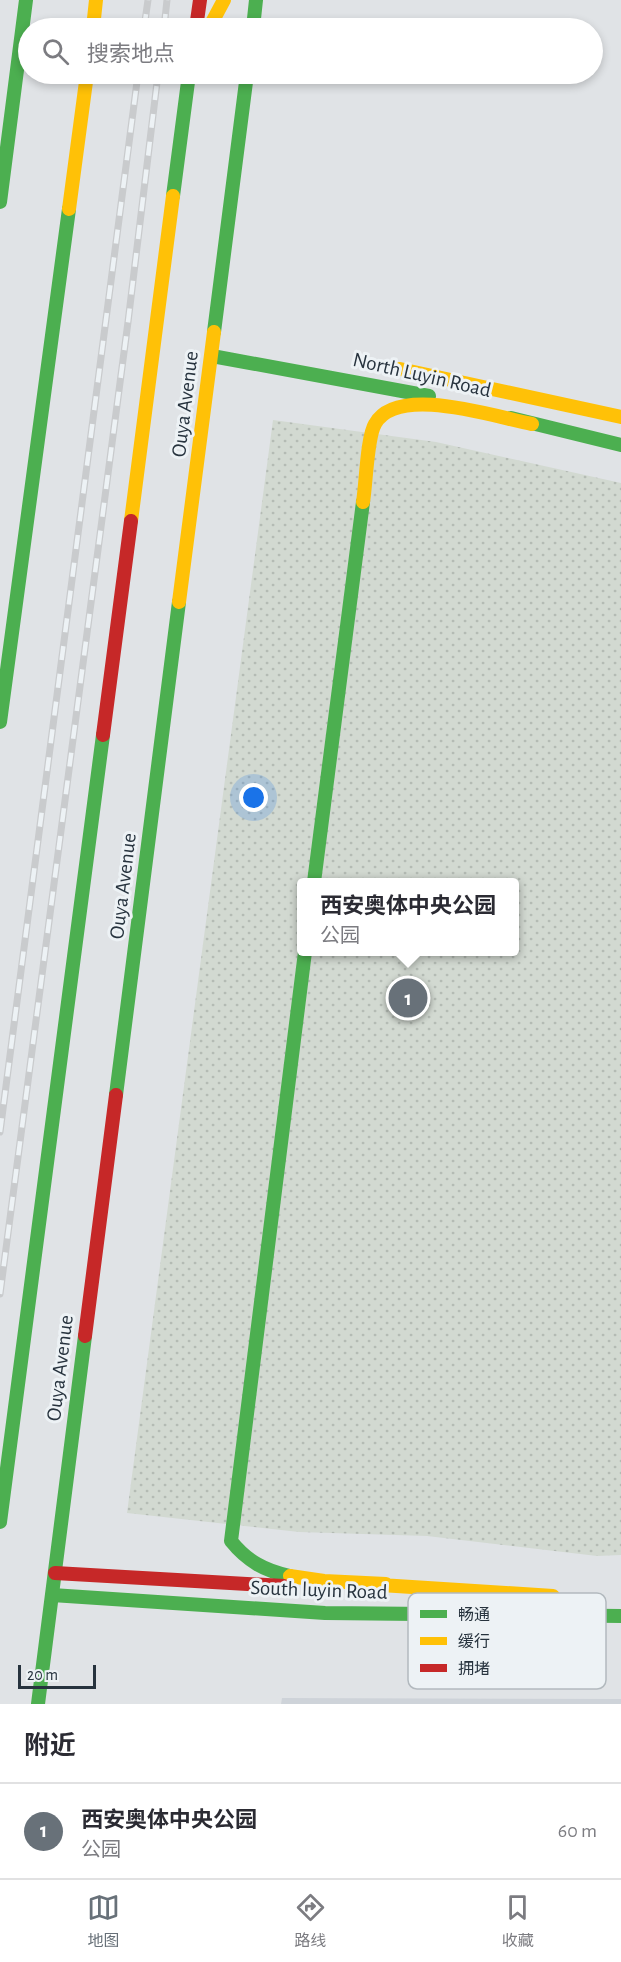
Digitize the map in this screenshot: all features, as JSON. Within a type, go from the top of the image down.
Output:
[{"type":"street","points":[[24,18],[26,0]]},
{"type":"street","points":[[94,18],[96,0]]},
{"type":"street","points":[[197,18],[200,0]]},
{"type":"street","points":[[214,18],[224,0]]},
{"type":"street","points":[[254,18],[256,0]]},
{"type":"street","points":[[0,202],[18,62]]},
{"type":"street","points":[[0,722],[86,84]]},
{"type":"street","name":"Ouya Avenue","points":[[0,1522],[188,84]]},
{"type":"street","name":"Ouya Avenue","points":[[38,1704],[212,356],[221,336],[246,84]]},
{"type":"street","name":"North Luyin Road","points":[[212,356],[447,399],[532,424],[621,445]]},
{"type":"street","name":"North Luyin Road","points":[[390,367],[621,417]]},
{"type":"street","points":[[315,878],[373,427],[379,417],[402,405],[433,406],[532,424]]},
{"type":"street","points":[[305,956],[231,1541],[237,1554],[246,1561],[269,1571],[300,1578],[386,1584]]},
{"type":"street","name":"South luyin Road","points":[[55,1572],[292,1587],[386,1584],[520,1593]]},
{"type":"street","name":"South luyin Road","points":[[52,1594],[325,1614],[408,1615]]},
{"type":"street","name":"South luyin Road","points":[[606,1616],[621,1616]]},
{"type":"shaded area","points":[[273,420],[436,442],[621,483],[621,1555],[597,1556],[427,1536],[299,1532],[127,1513]]},
{"type":"shaded area","points":[[282,1698],[621,1699],[621,1704],[281,1704]]},
{"type":"railway","points":[[145,18],[148,0]]},
{"type":"railway","points":[[165,18],[167,0]]},
{"type":"railway","points":[[0,1132],[137,84]]},
{"type":"railway","points":[[0,1294],[128,322],[157,84]]},
{"type":"traffic: fast","points":[[24,18],[26,0]]},
{"type":"traffic: fast","points":[[254,18],[256,0]]},
{"type":"traffic: fast","points":[[0,202],[18,62]]},
{"type":"traffic: fast","points":[[173,196],[188,84]]},
{"type":"traffic: fast","points":[[214,332],[246,84]]},
{"type":"traffic: fast","points":[[0,722],[69,209]]},
{"type":"traffic: fast","points":[[212,356],[429,396]]},
{"type":"traffic: fast","points":[[511,418],[621,445]]},
{"type":"traffic: fast","points":[[315,878],[363,502]]},
{"type":"traffic: fast","points":[[116,1095],[179,602]]},
{"type":"traffic: fast","points":[[0,1522],[103,735]]},
{"type":"traffic: fast","points":[[290,1576],[257,1564],[231,1541],[304,956]]},
{"type":"traffic: fast","points":[[38,1704],[85,1336]]},
{"type":"traffic: fast","points":[[52,1595],[325,1613],[408,1614]]},
{"type":"traffic: fast","points":[[606,1616],[621,1616]]},
{"type":"traffic: slow","points":[[94,18],[96,0]]},
{"type":"traffic: slow","points":[[214,18],[224,0]]},
{"type":"traffic: slow","points":[[69,209],[86,84]]},
{"type":"traffic: slow","points":[[131,521],[173,196]]},
{"type":"traffic: slow","points":[[179,602],[214,332]]},
{"type":"traffic: slow","points":[[400,369],[621,417]]},
{"type":"traffic: slow","points":[[363,502],[372,430],[387,412],[404,406],[448,406],[532,424]]},
{"type":"traffic: slow","points":[[290,1576],[324,1581],[386,1584]]},
{"type":"traffic: slow","points":[[365,1584],[506,1593]]},
{"type":"traffic: jam","points":[[197,18],[200,0]]},
{"type":"traffic: jam","points":[[103,735],[131,521]]},
{"type":"traffic: jam","points":[[85,1336],[116,1095]]},
{"type":"traffic: jam","points":[[55,1573],[284,1586]]},
{"type":"place","name":"西安奥体中央公园","points":[[408,998]]}]
